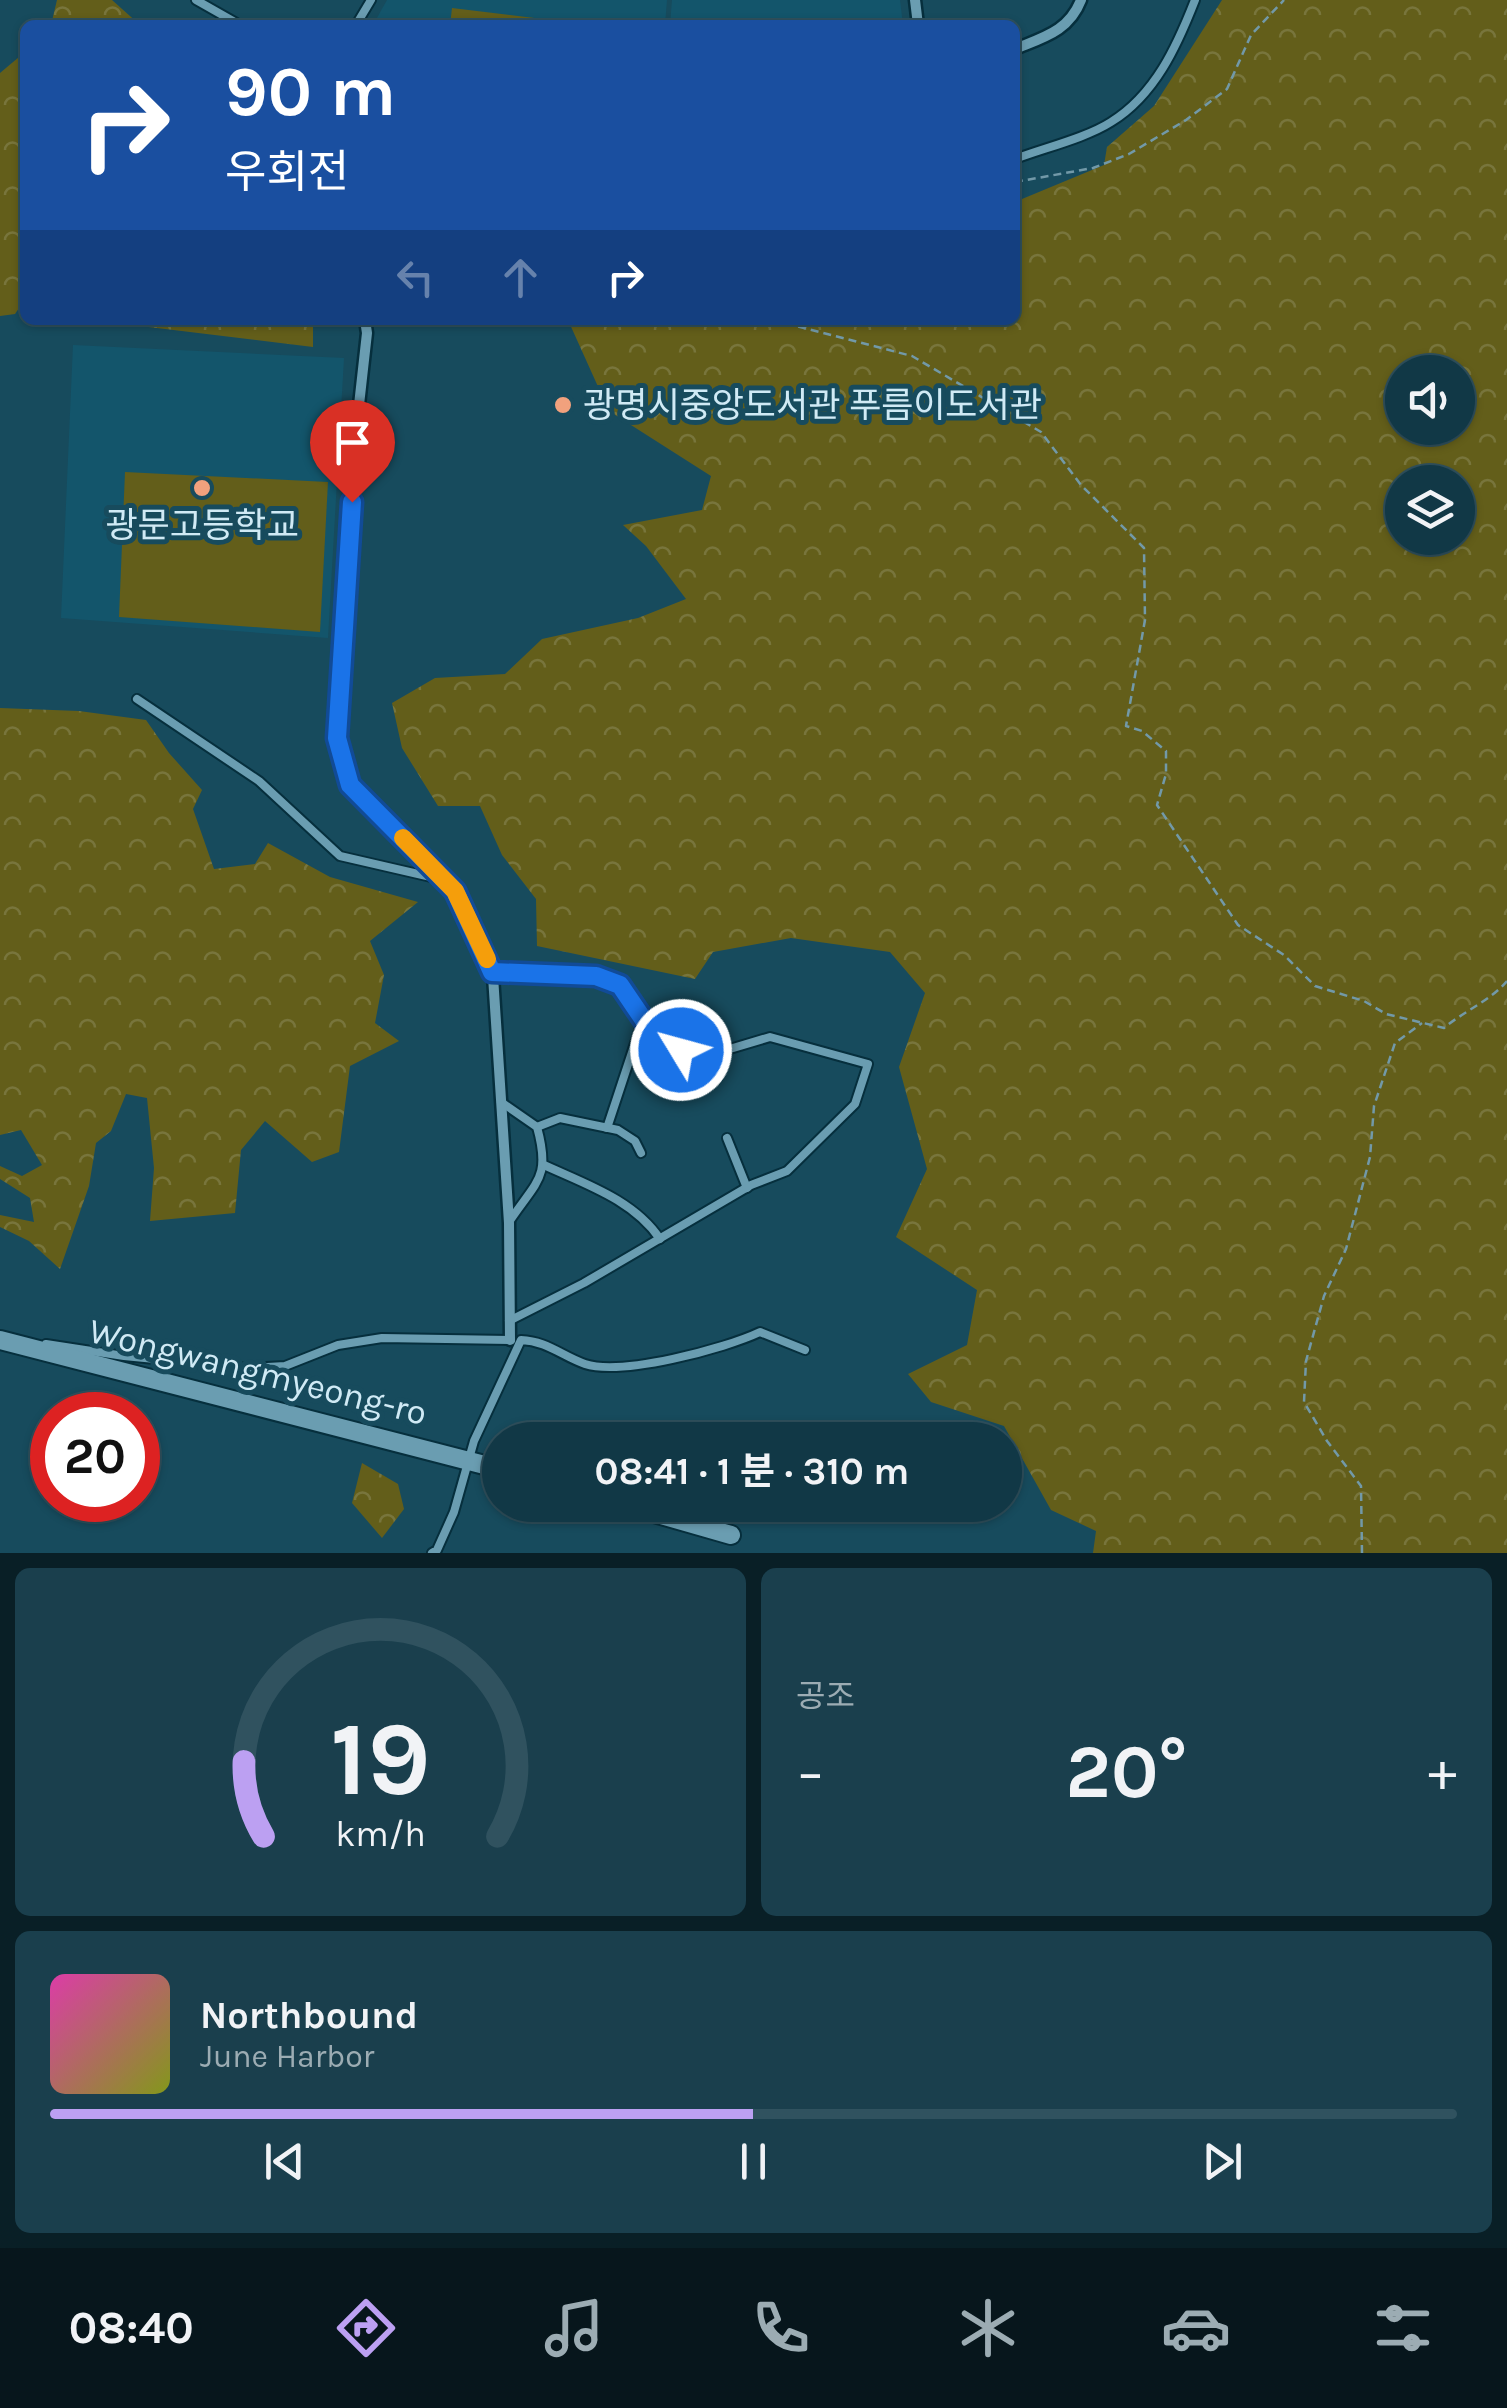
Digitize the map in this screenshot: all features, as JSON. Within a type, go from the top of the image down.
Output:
[{"type":"street","points":[[1020,47],[1058,31],[1074,18],[1081,0]]},
{"type":"street","points":[[367,325],[337,738],[350,785],[455,891],[492,972],[508,1223],[509,1321],[515,1340]]},
{"type":"street","name":"Wongwangmyeong-ro","points":[[0,1338],[482,1464]]},
{"type":"street","points":[[686,1522],[731,1535]]},
{"type":"lane","points":[[196,0],[231,20]]},
{"type":"lane","points":[[1020,157],[1110,123],[1150,89],[1180,39],[1194,0]]},
{"type":"lane","points":[[136,699],[259,781],[340,856],[444,880]]},
{"type":"lane","points":[[492,972],[596,976],[620,985],[660,1044],[703,1056],[770,1037],[868,1064],[856,1104],[787,1171],[747,1188],[509,1321]]},
{"type":"lane","points":[[607,1128],[643,1020]]},
{"type":"lane","points":[[501,1102],[537,1127],[544,1165],[508,1223]]},
{"type":"lane","points":[[537,1127],[560,1118],[618,1130],[634,1141],[641,1153]]},
{"type":"lane","points":[[727,1138],[747,1188]]},
{"type":"lane","points":[[544,1165],[602,1191],[648,1221],[660,1238]]},
{"type":"lane","points":[[0,1338],[247,1368],[285,1366],[338,1345],[382,1338],[544,1342],[586,1364],[612,1367],[724,1347],[760,1332],[805,1350]]},
{"type":"lane","points":[[432,1553],[454,1512],[469,1460],[515,1340]]},
{"type":"path","points":[[1020,181],[1093,168],[1129,154],[1186,120],[1226,88],[1251,35],[1284,0]]},
{"type":"path","points":[[792,325],[912,356],[1041,432],[1081,485],[1144,548],[1145,620],[1126,726],[1142,730],[1166,751],[1166,774],[1157,805],[1238,925],[1284,955],[1315,986],[1364,1001],[1386,1014],[1444,1028],[1468,1008],[1494,996],[1507,981]]},
{"type":"path","points":[[1362,1553],[1360,1486],[1304,1402],[1306,1361],[1324,1296],[1346,1249],[1370,1156],[1374,1106],[1395,1043],[1423,1022]]},
{"type":"shaded area","points":[[387,0],[667,0],[665,20],[376,20]]},
{"type":"shaded area","points":[[672,0],[900,0],[902,20],[670,20]]},
{"type":"shaded area","name":"광문고등학교","points":[[73,345],[344,358],[328,638],[61,618]]},
{"type":"green space","points":[[57,0],[112,0],[134,20],[52,20]]},
{"type":"green space","points":[[1222,0],[1507,0],[1507,1553],[1093,1553],[1096,1531],[1051,1510],[1022,1458],[1022,1422],[992,1422],[931,1402],[908,1374],[967,1345],[977,1290],[896,1237],[927,1169],[899,1067],[925,993],[890,952],[791,938],[713,952],[695,979],[537,946],[536,899],[502,855],[480,806],[438,806],[402,748],[392,703],[435,678],[505,674],[542,639],[638,618],[686,599],[646,546],[623,525],[702,510],[711,476],[609,411],[570,325],[1020,325],[1020,200],[1104,165],[1107,147],[1154,106]]},
{"type":"green space","points":[[452,8],[551,20],[451,20]]},
{"type":"green space","points":[[20,56],[20,306],[15,314],[0,316],[0,73]]},
{"type":"green space","points":[[132,325],[313,325],[313,347]]},
{"type":"green space","points":[[125,472],[328,482],[320,632],[119,617]]},
{"type":"green space","points":[[0,708],[79,711],[146,720],[202,790],[193,809],[214,869],[255,864],[268,843],[330,877],[418,902],[370,941],[384,975],[375,1023],[399,1041],[350,1066],[339,1152],[312,1162],[265,1121],[241,1150],[235,1213],[150,1221],[154,1168],[147,1098],[126,1094],[111,1131],[96,1143],[89,1186],[60,1269],[29,1241],[0,1227],[0,1215],[34,1222],[30,1198],[0,1179],[0,1166],[22,1176],[42,1165],[21,1130],[0,1135]]},
{"type":"green space","points":[[362,1463],[398,1484],[404,1509],[382,1538],[352,1503]]},
{"type":"slow traffic","points":[[403,838],[455,891],[487,959]]},
{"type":"place","name":"광명시중앙도서관 푸름이도서관","points":[[563,405]]},
{"type":"place","name":"광문고등학교","points":[[202,488]]},
{"type":"route","points":[[352,502],[337,738],[350,785],[455,891],[492,972],[596,976],[620,985],[660,1044],[681,1050]]}]
